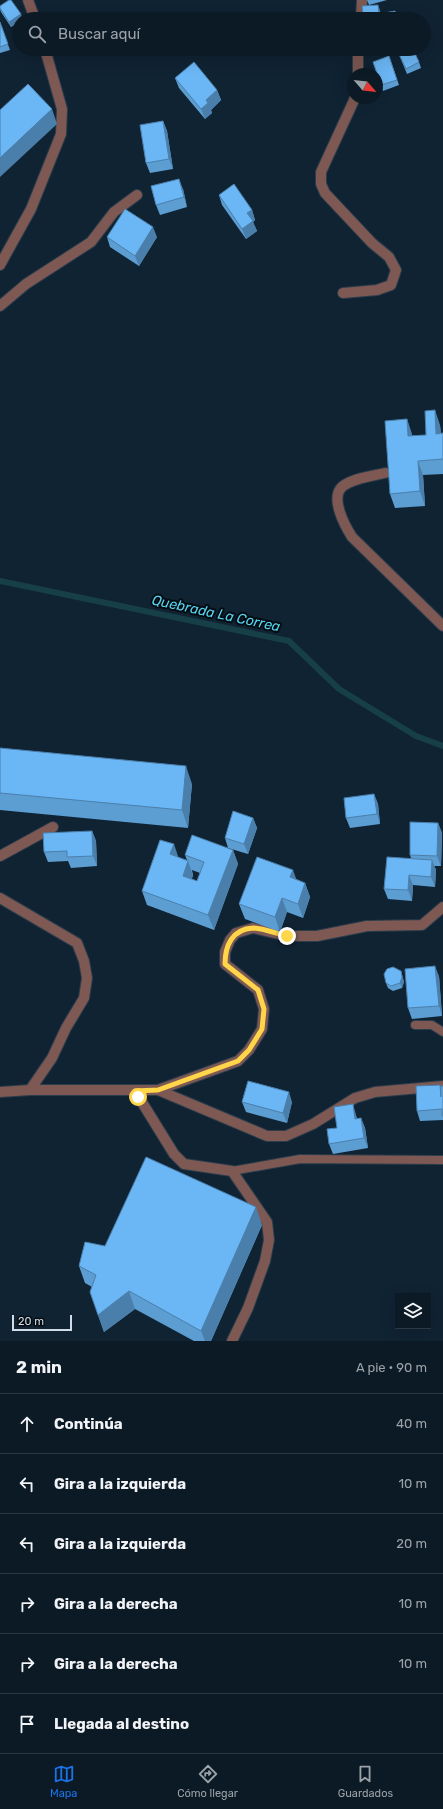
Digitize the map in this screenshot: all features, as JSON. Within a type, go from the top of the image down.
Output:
[{"type":"street","points":[[28,0],[32,12]]},
{"type":"street","points":[[361,12],[362,0]]},
{"type":"street","points":[[0,265],[30,209],[61,134],[62,109],[47,56]]},
{"type":"street","points":[[358,56],[358,68]]},
{"type":"street","points":[[343,293],[377,290],[391,285],[396,270],[389,257],[372,243],[325,193],[321,184],[321,172],[352,104]]},
{"type":"street","points":[[0,306],[26,284],[91,242],[114,212],[137,195]]},
{"type":"street","points":[[384,473],[349,482],[342,487],[338,494],[338,506],[343,523],[352,537],[443,626]]},
{"type":"street","points":[[0,856],[53,827]]},
{"type":"street","points":[[0,898],[77,944],[84,961],[87,978],[84,998],[66,1028],[52,1058],[30,1090]]},
{"type":"street","points":[[0,1092],[30,1090],[158,1090],[238,1061],[249,1050],[262,1029],[264,1009],[258,990],[225,964],[225,952],[230,940],[236,933],[253,928],[287,936],[318,936],[367,926],[422,925],[443,907]]},
{"type":"street","points":[[158,1090],[267,1136],[286,1136],[313,1124],[354,1098],[375,1092],[443,1086]]},
{"type":"street","points":[[135,1091],[174,1154],[184,1164],[232,1172],[267,1222],[269,1240],[265,1261],[248,1308],[232,1341]]},
{"type":"lane","points":[[415,1025],[432,1025],[443,1032]]},
{"type":"lane","points":[[232,1172],[300,1159],[443,1160]]},
{"type":"building","points":[[11,0],[20,12],[12,12],[12,20],[9,22],[0,6]]},
{"type":"building","points":[[378,5],[379,12],[362,12],[362,6]]},
{"type":"building","points":[[0,22],[8,44],[0,47]]},
{"type":"building","points":[[389,56],[397,80],[383,84],[383,68],[375,68],[373,62]]},
{"type":"building","points":[[400,56],[416,56],[419,62],[406,69]]},
{"type":"building","points":[[194,62],[217,90],[206,100],[208,103],[201,109],[175,78]]},
{"type":"building","points":[[28,84],[52,109],[0,158],[0,110]]},
{"type":"building","points":[[163,121],[169,159],[146,163],[140,125]]},
{"type":"building","points":[[179,179],[184,197],[156,205],[151,186]]},
{"type":"building","points":[[234,184],[252,210],[247,213],[253,221],[242,229],[219,195]]},
{"type":"building","points":[[125,209],[153,227],[135,256],[107,237]]},
{"type":"building","points":[[435,410],[436,434],[443,433],[443,459],[418,461],[420,491],[390,494],[385,421],[407,419],[408,436],[426,435],[425,411]]},
{"type":"building","points":[[0,748],[186,766],[182,810],[0,793]]},
{"type":"building","points":[[374,794],[377,814],[346,818],[344,798]]},
{"type":"building","points":[[233,811],[253,818],[244,844],[225,838]]},
{"type":"building","points":[[410,822],[438,823],[437,856],[410,855]]},
{"type":"building","points":[[92,831],[93,856],[67,857],[67,851],[44,852],[43,833]]},
{"type":"building","points":[[192,835],[233,850],[208,915],[142,891],[160,840],[174,844],[170,854],[188,861],[183,876],[197,881],[204,862],[185,855]]},
{"type":"building","points":[[257,857],[293,870],[290,877],[305,883],[298,904],[282,898],[275,917],[239,904]]},
{"type":"building","points":[[387,857],[432,860],[431,877],[409,875],[408,890],[384,889]]},
{"type":"building","points":[[435,966],[439,1006],[408,1008],[405,969]]},
{"type":"building","points":[[393,967],[401,971],[402,977],[400,983],[391,986],[386,983],[384,974],[387,969]]},
{"type":"building","points":[[248,1081],[289,1092],[283,1113],[242,1102]]},
{"type":"building","points":[[440,1085],[441,1097],[441,1086],[443,1086],[443,1116],[442,1109],[417,1111],[416,1086]]},
{"type":"building","points":[[353,1104],[355,1119],[361,1118],[364,1138],[329,1144],[327,1129],[337,1128],[334,1107]]},
{"type":"building","points":[[146,1157],[256,1207],[201,1331],[129,1291],[98,1315],[90,1292],[96,1275],[79,1266],[85,1242],[105,1246]]},
{"type":"waterway","name":"Quebrada La Correa","points":[[0,581],[289,641],[339,689],[416,736],[443,746]]},
{"type":"route","points":[[138,1097],[135,1091],[158,1090],[238,1061],[249,1050],[262,1029],[264,1009],[258,990],[234,973],[225,964],[225,952],[230,940],[236,933],[253,928],[287,936]]}]
